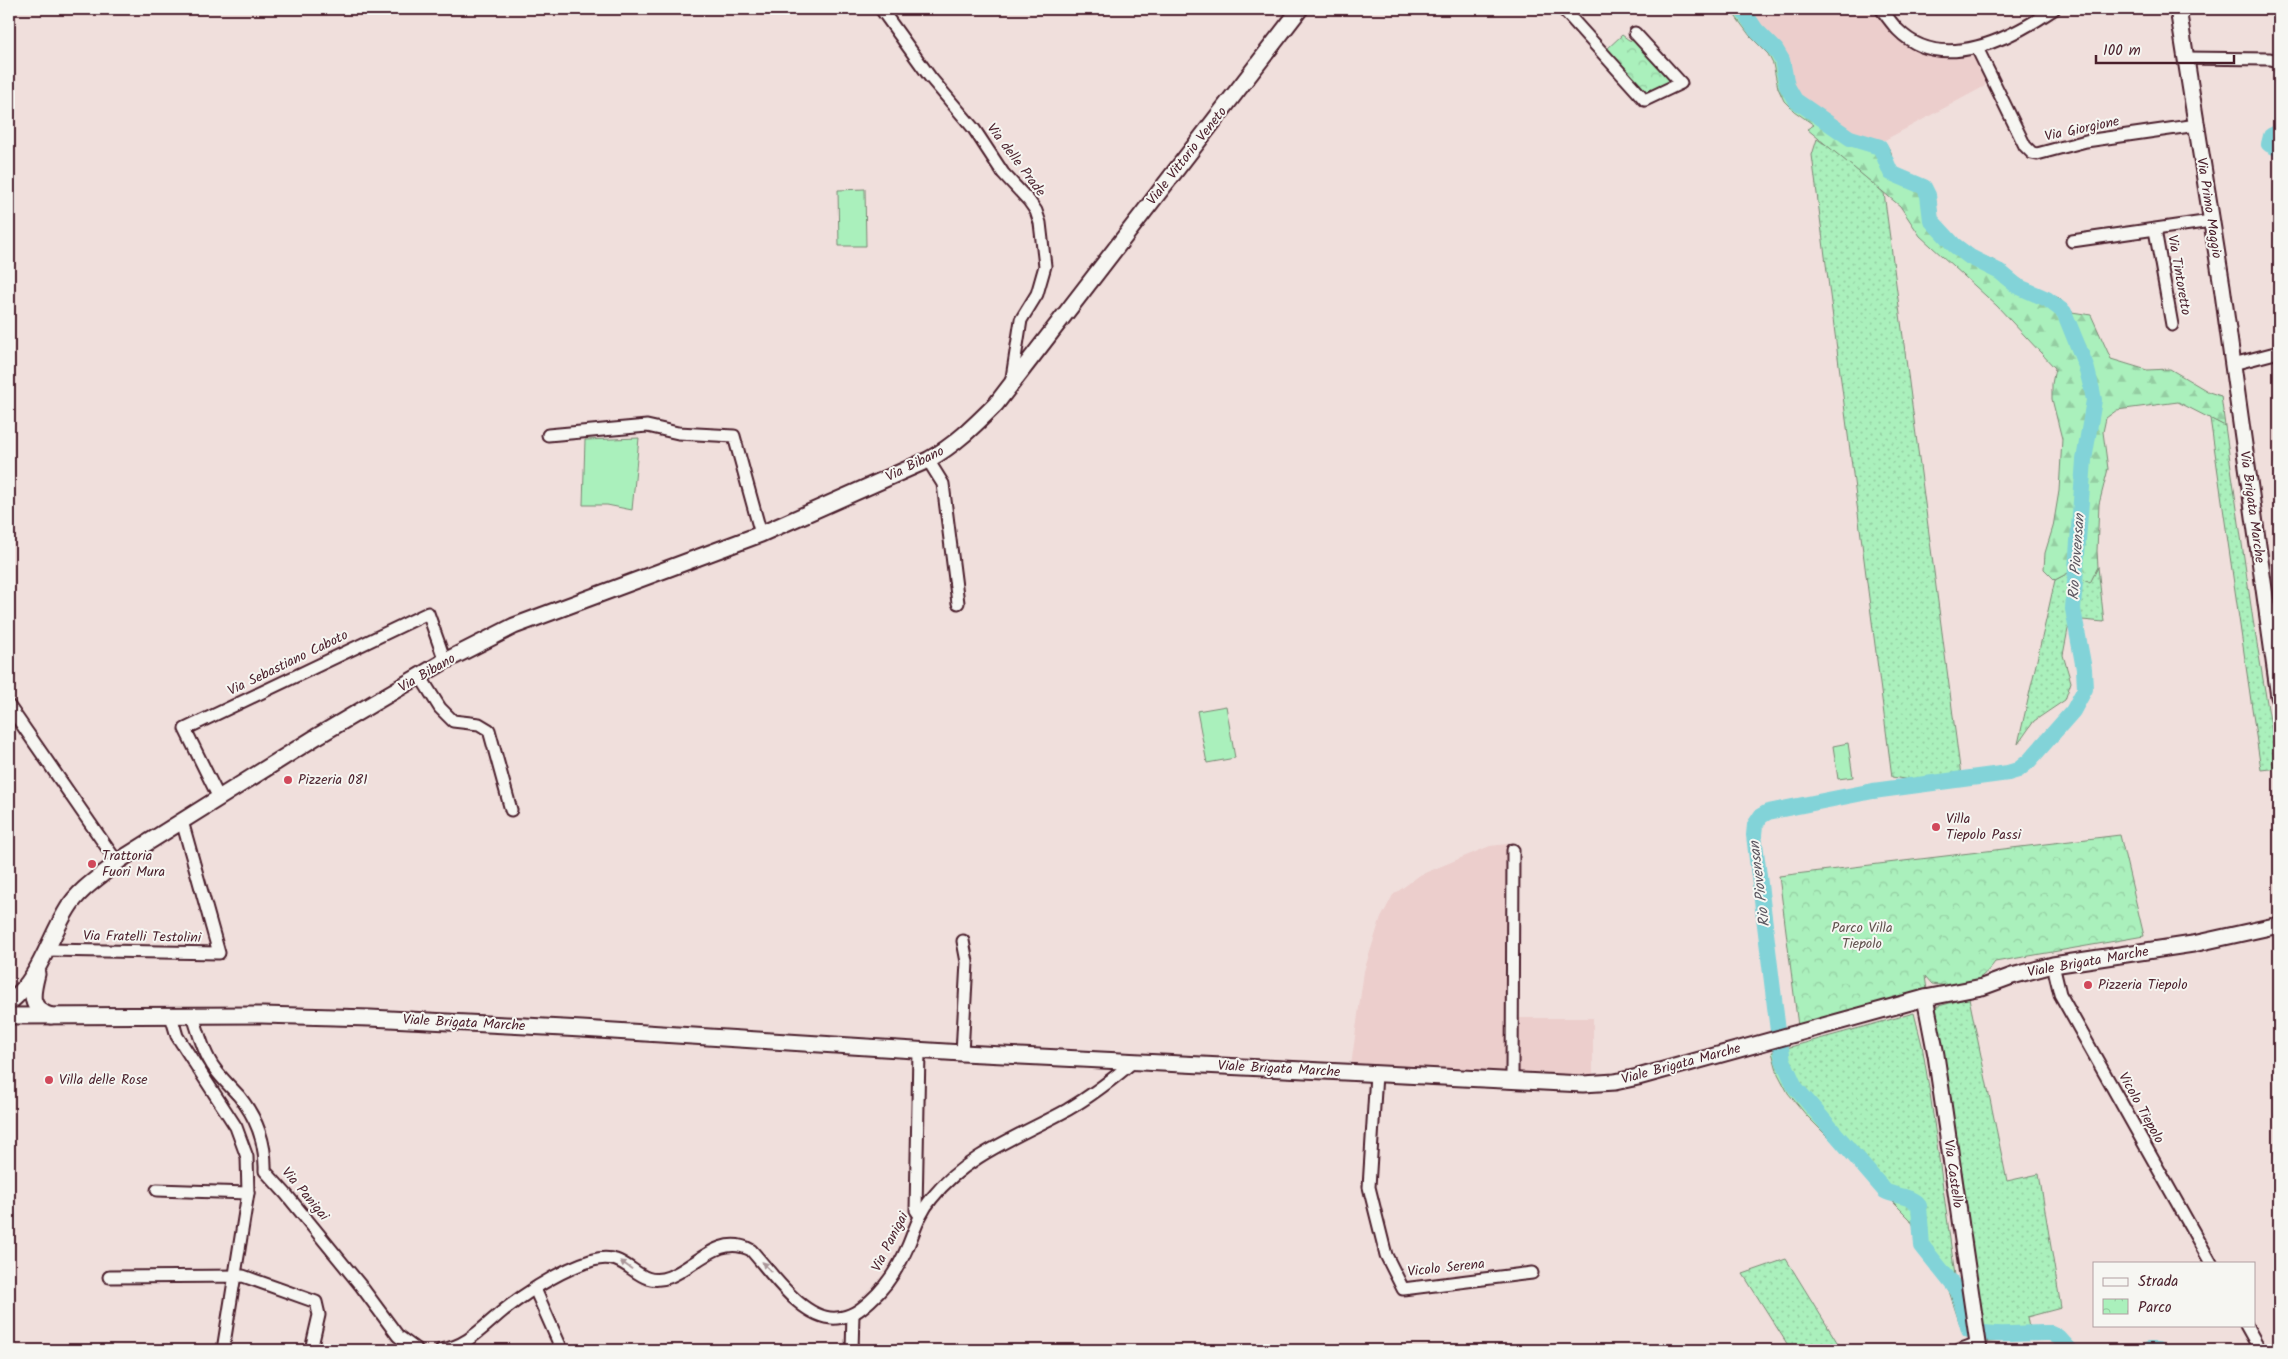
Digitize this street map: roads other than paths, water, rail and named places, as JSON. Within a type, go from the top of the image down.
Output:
[{"type":"street","name":"Via delle Prade","points":[[881,9],[930,77],[974,129],[1003,173],[1036,211],[1040,223],[1045,266],[1036,294],[1022,320],[1011,384]]},
{"type":"street","name":"Viale Vittorio Veneto","points":[[1074,304],[1300,9]]},
{"type":"street","points":[[1563,9],[1645,100],[1681,83],[1635,33]]},
{"type":"street","points":[[1881,9],[1898,30],[1916,43],[1939,50],[1977,48],[1994,42],[2050,10]]},
{"type":"street","name":"Via Primo Maggio","points":[[2178,9],[2238,407]]},
{"type":"street","name":"Via Giorgione","points":[[1977,48],[2025,146],[2032,153],[2037,154],[2086,141],[2197,125]]},
{"type":"street","points":[[2185,58],[2270,59],[2279,61]]},
{"type":"street","name":"Via Tintoretto","points":[[2072,241],[2211,221]]},
{"type":"street","name":"Via Tintoretto","points":[[2155,230],[2172,325]]},
{"type":"street","name":"Via Bibano","points":[[13,1010],[40,965],[69,906],[92,882],[117,862],[316,737],[445,661],[514,626],[762,534],[928,460],[948,449],[996,404],[1074,304]]},
{"type":"street","points":[[2233,364],[2279,352]]},
{"type":"street","name":"Via Brigata Marche","points":[[2238,407],[2279,697]]},
{"type":"street","points":[[548,435],[647,426],[678,433],[734,436],[762,534]]},
{"type":"street","points":[[928,460],[943,484],[958,603]]},
{"type":"street","name":"Via Sebastiano Caboto","points":[[219,798],[185,729],[428,613],[445,661]]},
{"type":"street","points":[[420,676],[440,708],[452,721],[478,724],[489,730],[511,810]]},
{"type":"street","points":[[9,706],[117,862]]},
{"type":"street","name":"Via Fratelli Testolini","points":[[47,950],[219,953],[182,821]]},
{"type":"street","points":[[1512,1080],[1513,850]]},
{"type":"street","name":"Viale Brigata Marche","points":[[13,1010],[52,1016],[317,1016],[563,1028],[919,1051],[1582,1084],[1615,1082],[1925,998],[1982,987],[2012,976],[2053,966],[2193,944],[2279,925]]},
{"type":"street","points":[[962,1053],[967,962],[963,941]]},
{"type":"street","name":"Via Bibano","points":[[13,1010],[34,986],[40,965]]},
{"type":"street","name":"Vicolo Tiepolo","points":[[2053,966],[2055,981],[2060,994],[2211,1262]]},
{"type":"street","points":[[34,986],[33,1001],[44,1013],[52,1016]]},
{"type":"street","name":"Via Castello","points":[[1925,998],[1936,1055],[1978,1344]]},
{"type":"street","points":[[171,1016],[177,1036],[236,1127],[244,1146],[249,1168],[248,1193],[223,1350]]},
{"type":"street","name":"Via Panigai","points":[[193,1016],[204,1049],[215,1070],[240,1097],[256,1121],[264,1153],[265,1171],[362,1286],[398,1336],[415,1350]]},
{"type":"street","points":[[918,1213],[916,1210],[919,1051]]},
{"type":"street","name":"Via Panigai","points":[[441,1350],[460,1346],[502,1311],[566,1271],[604,1258],[622,1262],[645,1278],[661,1280],[671,1277],[712,1251],[736,1245],[751,1250],[799,1304],[816,1316],[836,1318],[853,1314],[872,1299],[892,1277],[924,1208],[960,1170],[984,1154],[1068,1109],[1105,1085],[1134,1061]]},
{"type":"street","name":"Vicolo Serena","points":[[1376,1074],[1369,1187],[1386,1255],[1403,1289],[1532,1273]]},
{"type":"street","points":[[249,1168],[258,1168],[265,1171]]},
{"type":"street","points":[[157,1190],[248,1193]]},
{"type":"street","points":[[109,1278],[243,1276],[316,1302],[319,1315],[311,1350]]},
{"type":"street","points":[[535,1289],[562,1350]]},
{"type":"street","points":[[852,1350],[853,1314]]},
{"type":"street","points":[[2247,1326],[2260,1350]]},
{"type":"street","points":[[1959,1350],[1978,1344]]},
{"type":"waterway","name":"Rio Piovensan","points":[[1742,9],[1756,30],[1776,50],[1782,60],[1787,86],[1795,100],[1850,138],[1880,147],[1891,173],[1924,187],[1928,195],[1931,220],[1954,245],[1970,257],[2000,272],[2017,286],[2047,299],[2064,312],[2086,366],[2094,400],[2084,460],[2073,609],[2084,669],[2085,689],[2073,711],[2029,761],[2018,770],[2008,773],[1873,791],[1768,812],[1761,816],[1755,825],[1754,835],[1778,1031]]},
{"type":"waterway","points":[[2279,132],[2271,136],[2269,144],[2279,149]]},
{"type":"waterway","name":"Rio Piovensan","points":[[1780,1042],[1783,1060],[1795,1087],[1885,1191],[1908,1198],[1919,1206],[1922,1246],[1958,1291],[1969,1330],[1990,1334],[2051,1333],[2058,1337],[2070,1350]]},
{"type":"waterway","name":"Rio Piovensan","points":[[2149,1350],[2157,1350]]},
{"type":"place","name":"Pizzeria 081","points":[[288,780]]},
{"type":"place","name":"Villa Tiepolo Passi","points":[[1936,827]]},
{"type":"place","name":"Trattoria Fuori Mura","points":[[92,864]]},
{"type":"place","name":"Pizzeria Tiepolo","points":[[2088,985]]},
{"type":"place","name":"Villa delle Rose","points":[[49,1080]]},
{"type":"park label","name":"Parco Villa Tiepolo","points":[[1862,936]]}]
